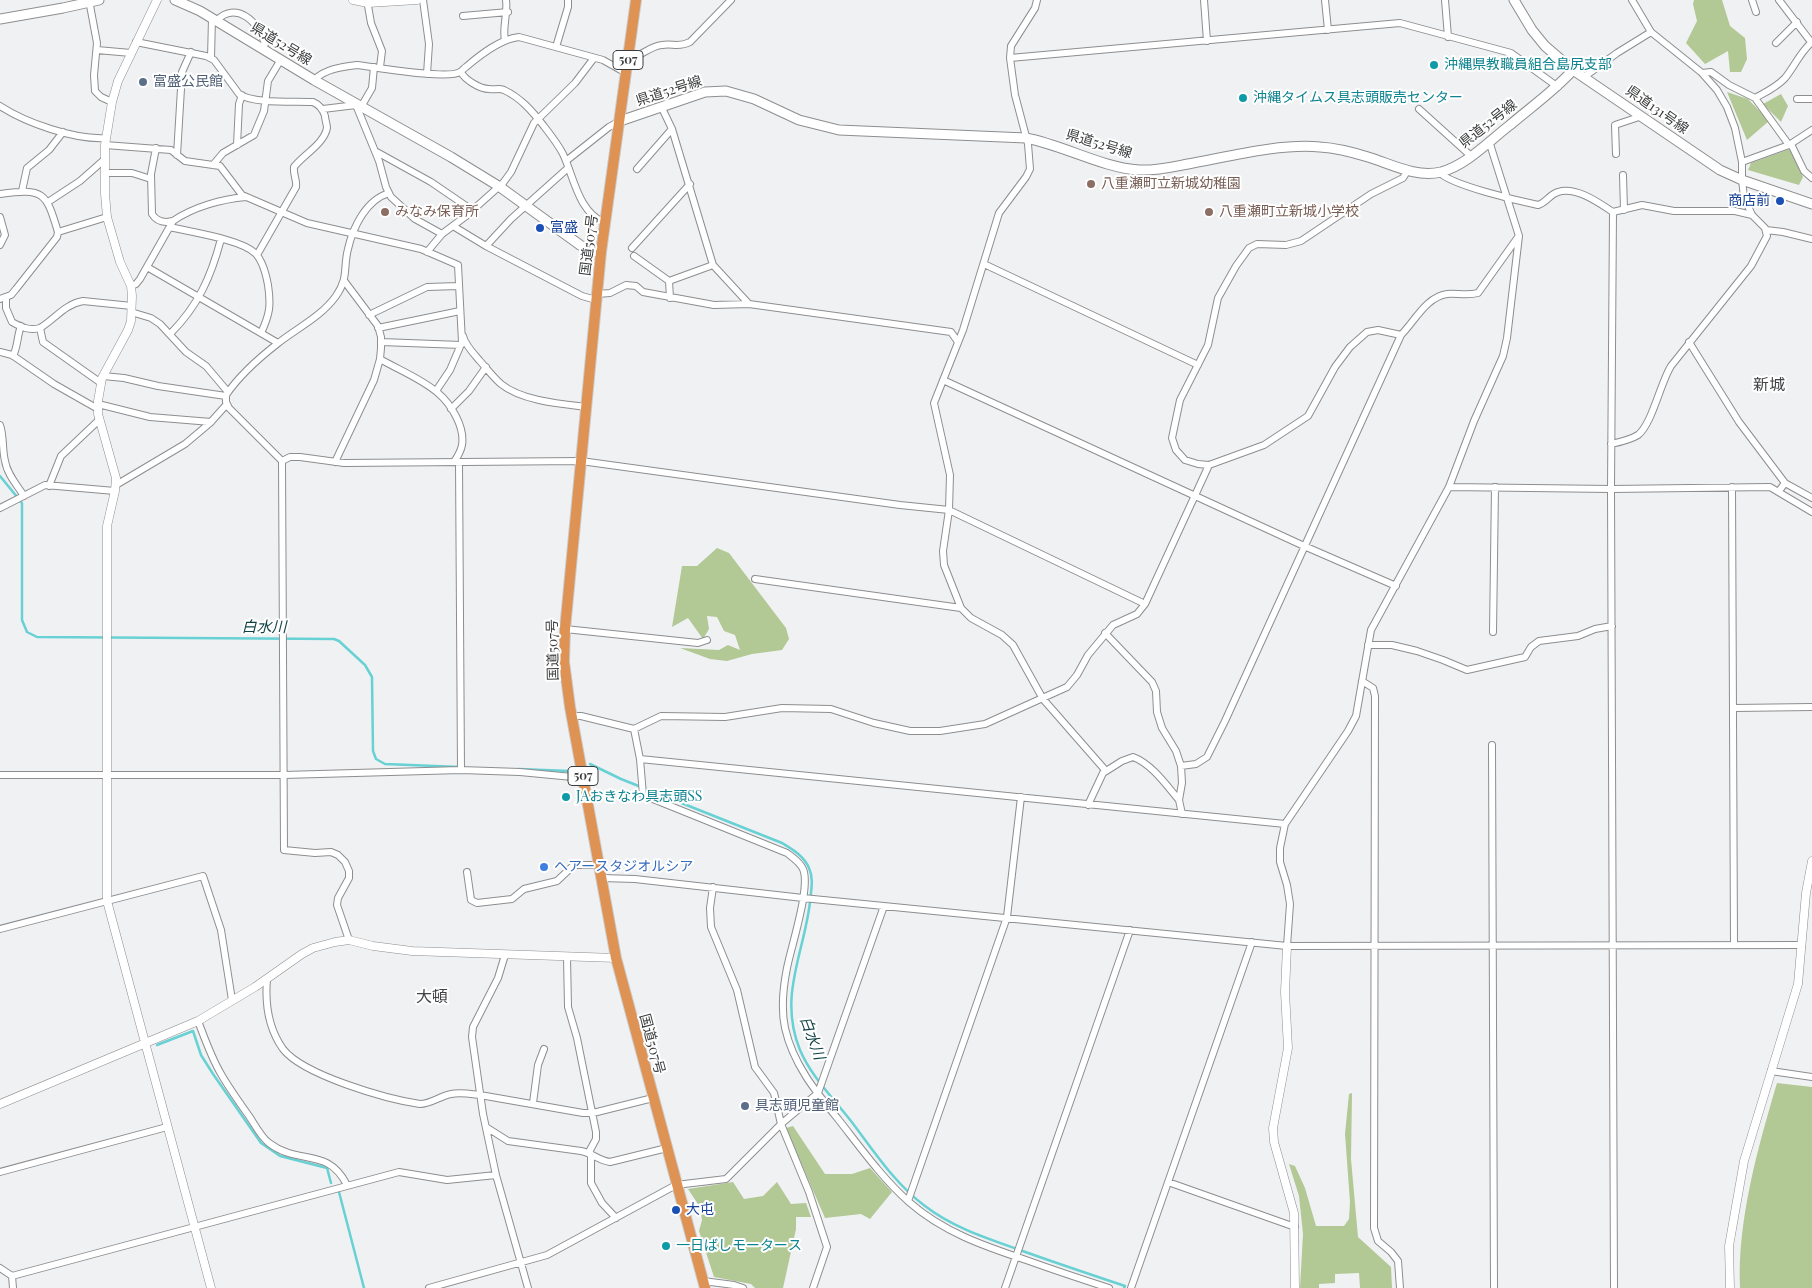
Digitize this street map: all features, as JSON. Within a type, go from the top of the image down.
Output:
[{"type":"highway","name":"国道507号","points":[[636,0],[601,252],[565,629],[564,662],[616,958],[704,1285]]},
{"type":"main road","points":[[0,19],[99,0]]},
{"type":"main road","name":"県道52号線","points":[[175,0],[187,4],[314,80],[451,157],[500,187],[580,245],[591,251],[601,252]]},
{"type":"main road","name":"県道131号線","points":[[1514,0],[1532,30],[1545,46],[1573,70],[1720,170],[1742,180],[1812,204]]},
{"type":"main road","name":"県道52号線","points":[[620,121],[705,92],[726,91],[754,99],[799,120],[839,130],[1026,138],[1049,143],[1116,165],[1138,170],[1168,168],[1276,149],[1308,146],[1341,150],[1408,170],[1430,173],[1440,172],[1471,156],[1558,86],[1573,70]]},
{"type":"street","points":[[156,0],[118,81],[105,141],[107,217],[118,254],[131,286],[131,309],[128,330],[102,379],[98,406],[99,420],[114,468],[116,488],[107,526],[107,901],[211,1288]]},
{"type":"street","points":[[352,0],[367,2],[417,0]]},
{"type":"street","points":[[422,0],[429,44],[427,74]]},
{"type":"street","points":[[505,40],[504,32],[508,12],[506,0]]},
{"type":"street","points":[[556,47],[568,7],[568,0]]},
{"type":"street","points":[[628,59],[638,57],[663,44],[682,46],[690,42],[731,0]]},
{"type":"street","points":[[1038,0],[1011,46],[1010,58],[1015,95],[1026,138],[1030,169],[1026,178],[999,213],[958,342],[934,403],[950,474],[949,510],[943,551],[944,565],[961,608],[971,618],[1002,635],[1013,645],[1043,699],[1106,771]]},
{"type":"street","points":[[1204,0],[1208,41]]},
{"type":"street","points":[[1326,0],[1328,30]]},
{"type":"street","points":[[1445,0],[1448,38]]},
{"type":"street","points":[[1612,444],[1638,435],[1644,428],[1650,418],[1663,379],[1689,342],[1754,262],[1767,236],[1766,230],[1752,216],[1744,197],[1742,162],[1735,128],[1727,107],[1717,90],[1702,73],[1650,32],[1632,0]]},
{"type":"street","points":[[1752,0],[1756,12]]},
{"type":"street","points":[[1755,98],[1777,86],[1812,42],[1779,0]]},
{"type":"street","points":[[89,1],[96,33],[95,91],[101,97],[112,102]]},
{"type":"street","points":[[323,109],[359,106],[372,88],[377,67],[383,56],[371,23],[367,2]]},
{"type":"street","points":[[211,58],[214,20],[227,9],[240,9],[254,21],[263,36],[265,44],[262,49]]},
{"type":"street","points":[[463,16],[508,12]]},
{"type":"street","points":[[1776,43],[1797,22]]},
{"type":"street","points":[[1010,58],[1400,23],[1448,38],[1511,53],[1558,86]]},
{"type":"street","points":[[1584,77],[1650,32]]},
{"type":"street","points":[[314,80],[321,73],[346,66],[377,67],[448,75],[460,72],[477,58],[505,40],[519,37],[608,62],[626,73]]},
{"type":"street","points":[[136,42],[201,54],[211,58],[242,95],[252,100],[313,102],[323,109],[327,127],[319,142],[294,168],[297,181],[296,187],[257,255]]},
{"type":"street","points":[[97,50],[130,53]]},
{"type":"street","points":[[177,155],[182,72],[191,52]]},
{"type":"street","points":[[426,252],[442,234],[500,187],[511,172],[530,130],[538,118],[575,83],[594,58]]},
{"type":"street","points":[[213,165],[223,153],[254,135],[264,111],[268,81],[280,60]]},
{"type":"street","points":[[460,72],[463,77],[483,88],[490,90],[499,88],[519,99],[538,118],[555,141],[566,161],[589,212],[596,219],[605,223]]},
{"type":"street","points":[[1702,73],[1711,72],[1729,85],[1755,98],[1790,145],[1804,170],[1812,178]]},
{"type":"street","points":[[237,145],[238,110],[242,95]]},
{"type":"street","points":[[1796,99],[1812,99]]},
{"type":"street","points":[[0,106],[24,118],[63,132],[91,139],[171,150],[185,161],[220,166],[238,191],[246,197],[282,213],[307,223],[426,252],[458,265],[462,345],[450,370],[436,391]]},
{"type":"street","points":[[359,106],[389,194],[406,212],[442,234]]},
{"type":"street","points":[[661,106],[672,129],[690,184],[713,265],[749,304]]},
{"type":"street","points":[[1419,109],[1471,156]]},
{"type":"street","points":[[1616,154],[1615,125],[1642,116]]},
{"type":"street","points":[[566,161],[590,141],[620,121]]},
{"type":"street","points":[[637,169],[672,129]]},
{"type":"street","points":[[1742,162],[1790,145],[1812,130]]},
{"type":"street","points":[[22,191],[28,168],[49,150],[63,132]]},
{"type":"street","points":[[1295,1288],[1294,1213],[1274,1142],[1273,1128],[1288,1048],[1285,992],[1286,946],[1290,904],[1280,862],[1280,848],[1285,824],[1356,716],[1371,630],[1449,487],[1474,421],[1503,356],[1507,338],[1519,236],[1489,141]]},
{"type":"street","points":[[156,148],[151,179],[152,214],[162,222],[245,246],[257,255],[265,272],[270,302],[269,315],[261,333]]},
{"type":"street","points":[[375,151],[431,182],[472,210]]},
{"type":"street","points":[[48,202],[74,186],[105,159]]},
{"type":"street","points":[[486,246],[525,206],[568,168]]},
{"type":"street","points":[[1401,335],[1378,330],[1367,332],[1350,347],[1336,367],[1308,416],[1264,445],[1208,465],[1185,460],[1176,450],[1172,438],[1180,400],[1208,345],[1218,298],[1236,266],[1249,248],[1257,244],[1286,245],[1300,241],[1371,194],[1403,178],[1408,170]]},
{"type":"street","points":[[1440,172],[1444,177],[1508,198],[1538,205],[1543,204],[1555,193],[1566,191],[1591,199],[1613,212],[1642,205],[1674,211],[1735,211],[1752,216]]},
{"type":"street","points":[[105,173],[132,174],[151,179]]},
{"type":"street","points":[[1623,175],[1624,210]]},
{"type":"street","points":[[670,298],[669,281],[633,252],[690,184]]},
{"type":"street","points":[[0,194],[22,191],[34,192],[46,199],[58,232],[57,237],[22,282],[11,295],[2,299],[12,322],[26,329],[40,328],[68,306],[83,301],[131,309],[151,318],[160,324],[186,352],[206,366],[227,394],[227,404],[233,413],[282,461],[284,850],[315,853],[331,852],[338,855],[345,862],[349,871],[349,878],[338,898],[338,905],[349,940]]},
{"type":"street","points":[[227,394],[278,343],[326,309],[345,282],[348,249],[361,216],[368,207],[383,195],[389,194]]},
{"type":"street","points":[[131,286],[136,284],[147,267],[171,224],[181,215],[202,207],[246,197]]},
{"type":"street","points":[[1613,212],[1611,489],[1614,1288]]},
{"type":"street","points":[[0,217],[5,235],[0,245]]},
{"type":"street","points":[[58,232],[107,217]]},
{"type":"street","points":[[453,226],[486,246],[582,296],[597,297],[626,285],[636,286],[643,292],[714,305],[749,304],[950,332],[958,342]]},
{"type":"street","points":[[1766,230],[1812,239]]},
{"type":"street","points":[[1181,766],[1196,764],[1207,757],[1401,335],[1426,305],[1439,296],[1478,293],[1519,236]]},
{"type":"street","points":[[170,334],[181,323],[199,298],[214,266],[221,239]]},
{"type":"street","points":[[984,264],[1198,365]]},
{"type":"street","points":[[669,281],[713,265]]},
{"type":"street","points":[[147,267],[278,343]]},
{"type":"street","points":[[335,462],[364,401],[380,360],[381,342],[378,328],[345,282]]},
{"type":"street","points":[[369,315],[427,287],[458,286]]},
{"type":"street","points":[[378,328],[460,311]]},
{"type":"street","points":[[13,356],[18,345],[17,339],[21,326]]},
{"type":"street","points":[[40,328],[43,342],[102,379],[124,378],[158,386],[227,394]]},
{"type":"street","points":[[462,330],[466,344],[500,383],[520,395],[587,407]]},
{"type":"street","points":[[381,342],[462,345]]},
{"type":"street","points":[[1689,342],[1739,422],[1785,483],[1812,498]]},
{"type":"street","points":[[0,352],[13,356],[54,384],[98,406],[150,417],[211,422]]},
{"type":"street","points":[[380,360],[436,391],[451,409],[458,422],[462,443],[456,462],[461,770]]},
{"type":"street","points":[[451,409],[469,391],[486,367]]},
{"type":"street","points":[[943,380],[1304,546],[1396,586]]},
{"type":"street","points":[[0,508],[45,485],[116,488],[185,444],[211,422],[227,404]]},
{"type":"street","points":[[49,486],[61,456],[99,420]]},
{"type":"street","points":[[0,425],[8,472],[24,496]]},
{"type":"street","points":[[282,461],[300,457],[335,462],[581,461],[890,504],[949,510],[1145,604]]},
{"type":"street","points":[[572,716],[581,716],[634,729],[660,716],[725,717],[782,708],[831,709],[874,723],[910,731],[940,731],[985,724],[1043,699],[1072,683],[1088,655],[1105,633],[1113,625],[1137,614],[1145,604],[1208,465]]},
{"type":"street","points":[[1779,491],[1785,483]]},
{"type":"street","points":[[1449,487],[1611,489],[1770,487],[1812,512]]},
{"type":"street","points":[[1492,632],[1495,487]]},
{"type":"street","points":[[1732,487],[1734,945]]},
{"type":"street","points":[[755,579],[961,608]]},
{"type":"street","points":[[1368,645],[1400,647],[1443,660],[1467,670],[1525,657],[1539,641],[1578,636],[1595,629],[1612,626]]},
{"type":"street","points":[[565,629],[698,643],[707,640]]},
{"type":"street","points":[[1105,633],[1152,682],[1156,692],[1157,712],[1162,728],[1176,751],[1181,766],[1182,783],[1179,800],[1182,814]]},
{"type":"street","points":[[1362,681],[1373,688],[1376,696],[1374,1228],[1378,1241],[1398,1260],[1400,1288]]},
{"type":"street","points":[[1734,708],[1812,707]]},
{"type":"street","points":[[634,729],[640,759],[643,795],[787,853],[803,868],[803,898],[786,970],[782,1000],[785,1028],[790,1046],[803,1072],[888,1182],[932,1220],[962,1237],[1109,1288]]},
{"type":"street","points":[[1492,745],[1494,1288]]},
{"type":"street","points":[[1088,805],[1103,773],[1128,758],[1137,759],[1158,776],[1179,800]]},
{"type":"street","points":[[640,759],[1285,824]]},
{"type":"street","points":[[0,775],[284,775],[461,770],[520,772],[584,778]]},
{"type":"street","points":[[908,1201],[1007,917],[1021,797]]},
{"type":"street","points":[[1730,1288],[1729,1246],[1744,1161],[1798,984],[1806,893],[1812,861]]},
{"type":"street","points":[[467,872],[471,900],[477,903],[512,899],[524,889],[557,881],[574,865],[599,865]]},
{"type":"street","points":[[0,929],[203,876],[221,930],[232,1000]]},
{"type":"street","points":[[601,878],[635,879],[803,898],[1286,946],[1802,945]]},
{"type":"street","points":[[713,888],[710,908],[711,927],[737,990],[755,1067],[774,1093],[781,1124],[809,1192],[827,1246],[813,1288]]},
{"type":"street","points":[[430,1288],[547,1255],[676,1185],[726,1179],[781,1124],[818,1093],[884,906]]},
{"type":"street","points":[[1005,1288],[1130,930]]},
{"type":"street","points":[[0,1104],[198,1021],[313,948],[335,942],[349,940],[391,949],[616,958]]},
{"type":"street","points":[[1131,1288],[1252,942]]},
{"type":"street","points":[[505,955],[498,978],[473,1027],[472,1037],[480,1095],[496,1175],[528,1288]]},
{"type":"street","points":[[567,957],[568,1007],[577,1038],[593,1113],[596,1140],[590,1153],[591,1183],[602,1203],[616,1218]]},
{"type":"street","points":[[266,979],[268,1012],[277,1039],[283,1049],[292,1058],[305,1066],[349,1086],[412,1103],[425,1104],[450,1094],[480,1095],[583,1113],[593,1113],[653,1098]]},
{"type":"street","points":[[198,1021],[220,1074],[268,1143],[290,1154],[333,1165],[342,1174],[347,1185]]},
{"type":"street","points":[[533,1103],[538,1065],[544,1048]]},
{"type":"street","points":[[1771,1071],[1812,1077]]},
{"type":"street","points":[[0,1172],[168,1127]]},
{"type":"street","points":[[486,1127],[508,1141],[590,1153],[596,1158],[610,1162],[667,1148]]},
{"type":"street","points":[[0,1268],[12,1276],[399,1172],[447,1180],[496,1175]]},
{"type":"street","points":[[1168,1182],[1295,1227]]},
{"type":"street","points":[[12,1276],[12,1288]]},
{"type":"street","points":[[704,1285],[734,1285],[743,1288]]},
{"type":"green space","points":[[1694,0],[1722,0],[1730,26],[1745,38],[1747,59],[1741,72],[1730,72],[1728,51],[1705,64],[1686,43],[1697,21],[1693,4]]},
{"type":"green space","points":[[1727,92],[1748,99],[1769,121],[1747,140]]},
{"type":"green space","points":[[1781,94],[1788,106],[1781,122],[1763,104]]},
{"type":"green space","points":[[1790,149],[1803,177],[1799,185],[1748,170],[1751,163]]},
{"type":"green space","points":[[717,548],[729,553],[786,628],[789,639],[782,650],[752,654],[727,661],[710,659],[680,648],[719,650],[728,645],[740,650],[735,635],[724,631],[717,617],[707,616],[709,629],[703,639],[688,618],[672,627],[682,566],[697,566]]},
{"type":"green space","points":[[1777,1083],[1812,1087],[1812,1288],[1740,1288],[1740,1263],[1745,1211],[1756,1158]]},
{"type":"green space","points":[[1352,1093],[1351,1159],[1358,1237],[1391,1267],[1392,1288],[1360,1288],[1359,1273],[1335,1274],[1335,1283],[1319,1284],[1319,1288],[1300,1288],[1303,1234],[1299,1196],[1289,1164],[1295,1166],[1305,1188],[1316,1226],[1344,1226],[1349,1219],[1350,1202],[1345,1134],[1349,1094]]},
{"type":"green space","points":[[793,1126],[825,1174],[852,1174],[870,1168],[892,1192],[870,1219],[861,1214],[825,1218],[786,1128]]},
{"type":"green space","points":[[733,1182],[744,1199],[763,1196],[777,1182],[791,1204],[806,1203],[811,1217],[796,1217],[796,1229],[783,1288],[755,1288],[751,1284],[714,1277],[699,1231],[702,1220],[700,1207],[688,1189]]},
{"type":"waterway","name":"白水川","points":[[0,476],[22,503],[22,620],[27,632],[37,637],[334,639],[339,641],[365,665],[372,677],[373,751],[376,759],[385,764],[460,767]]},
{"type":"waterway","name":"白水川","points":[[590,764],[621,779],[782,843],[797,853],[807,864],[811,872],[812,885],[807,921],[794,975],[791,1011],[794,1030],[800,1050],[816,1078],[904,1188],[925,1206],[958,1226],[993,1241],[1125,1286],[1124,1288]]},
{"type":"waterway","name":"白水川","points":[[518,769],[570,771]]},
{"type":"waterway","points":[[157,1045],[193,1031],[201,1055],[261,1143],[280,1156],[327,1168],[331,1183]]},
{"type":"waterway","points":[[339,1192],[364,1288]]},
{"type":"place","name":"沖縄県教職員組合島尻支部","points":[[1434,65]]},
{"type":"place","name":"富盛公民館","points":[[143,82]]},
{"type":"place","name":"沖縄タイムス具志頭販売センター","points":[[1243,98]]},
{"type":"place","name":"八重瀬町立新城幼稚園","points":[[1091,184]]},
{"type":"place","name":"商店前","points":[[1780,201]]},
{"type":"place","name":"みなみ保育所","points":[[385,212]]},
{"type":"place","name":"八重瀬町立新城小学校","points":[[1209,212]]},
{"type":"place","name":"富盛","points":[[540,228]]},
{"type":"place","name":"JAおきなわ具志頭SS","points":[[566,797]]},
{"type":"place","name":"ヘアースタジオルシア","points":[[544,867]]},
{"type":"place","name":"具志頭児童館","points":[[745,1106]]},
{"type":"place","name":"大屯","points":[[676,1210]]},
{"type":"place","name":"一日ばしモータース","points":[[666,1246]]},
{"type":"district","name":"新城","points":[[1769,385]]},
{"type":"district","name":"大頓","points":[[432,997]]}]
